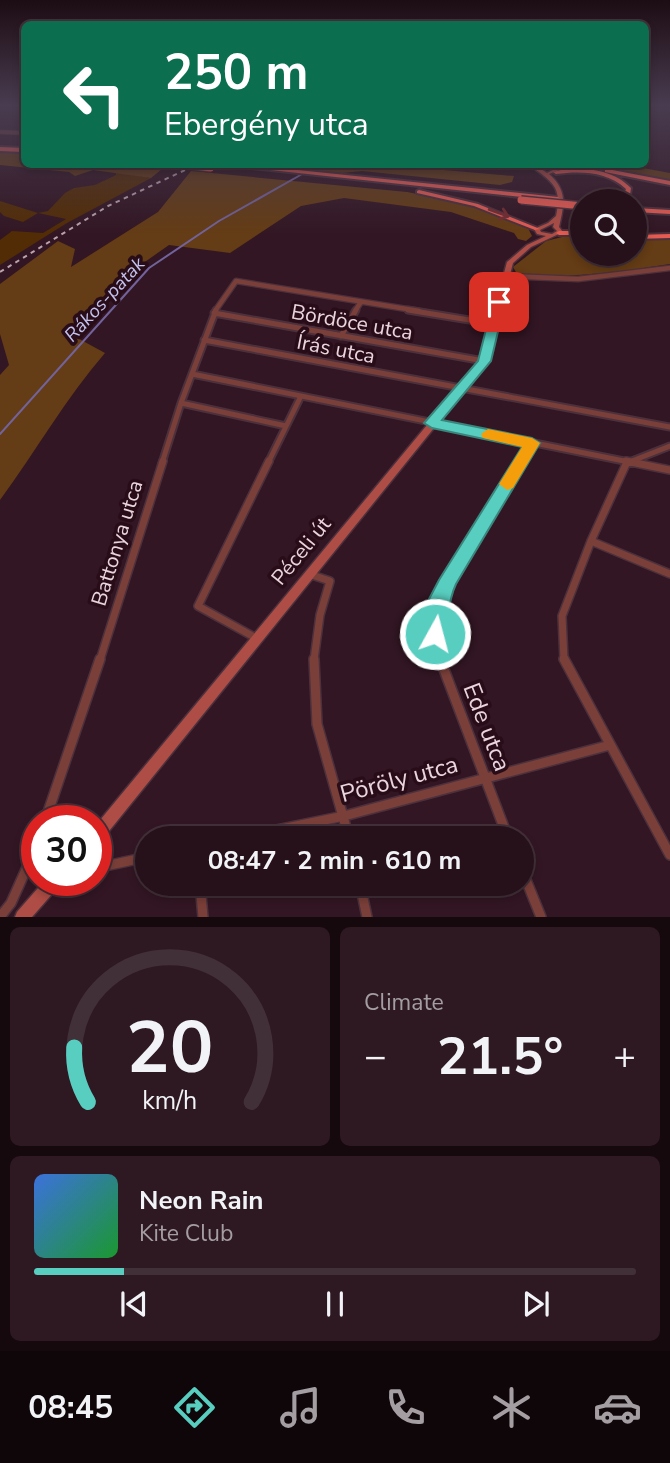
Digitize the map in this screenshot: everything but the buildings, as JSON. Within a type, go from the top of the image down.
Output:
[{"type":"highway","points":[[209,168],[385,187],[570,201]]},
{"type":"highway","points":[[255,168],[520,198],[570,200]]},
{"type":"highway","points":[[548,168],[618,172],[670,183]]},
{"type":"highway","points":[[548,168],[602,174],[618,180],[629,189]]},
{"type":"highway","points":[[385,187],[461,201],[538,231]]},
{"type":"highway","points":[[647,209],[670,210]]},
{"type":"highway","points":[[555,232],[570,233]]},
{"type":"highway","points":[[647,237],[670,236]]},
{"type":"main road","points":[[548,168],[555,181]]},
{"type":"main road","points":[[505,276],[513,259],[529,246],[555,232],[561,194],[548,168]]},
{"type":"main road","points":[[529,246],[538,231],[559,214]]},
{"type":"main road","points":[[546,226],[555,232]]},
{"type":"main road","points":[[538,231],[555,232]]},
{"type":"main road","name":"Péceli út","points":[[112,817],[484,361],[505,276]]},
{"type":"main road","points":[[22,917],[41,896]]},
{"type":"street","points":[[505,276],[548,280],[578,279],[670,268]]},
{"type":"street","name":"Battonya utca","points":[[50,805],[120,600],[181,403],[214,313],[236,281],[361,302]]},
{"type":"street","points":[[341,336],[361,302],[494,324]]},
{"type":"street","name":"Bördöce utca","points":[[214,313],[484,361]]},
{"type":"street","name":"Írás utca","points":[[204,340],[670,427]]},
{"type":"street","points":[[192,374],[670,470]]},
{"type":"street","points":[[258,639],[198,606],[301,396]]},
{"type":"street","points":[[181,403],[286,426]]},
{"type":"street","name":"Ede utca","points":[[504,826],[442,670],[435,634],[438,601],[448,580],[532,443]]},
{"type":"street","points":[[670,446],[627,462],[562,616],[561,635],[565,660],[670,855]]},
{"type":"street","points":[[592,541],[670,573]]},
{"type":"street","points":[[309,574],[330,581],[323,601],[312,668],[317,724],[346,826]]},
{"type":"street","name":"Pöröly utca","points":[[296,826],[344,816],[610,745]]},
{"type":"street","points":[[112,865],[135,860]]},
{"type":"street","points":[[0,917],[21,886]]},
{"type":"street","points":[[201,896],[203,917]]},
{"type":"street","points":[[363,896],[368,917]]},
{"type":"street","points":[[533,896],[541,917]]},
{"type":"shaded area","points":[[0,152],[21,154],[21,167],[0,165]]},
{"type":"shaded area","points":[[30,168],[162,169],[151,178],[93,170],[75,176],[69,172]]},
{"type":"shaded area","points":[[287,168],[432,168],[514,176],[512,182],[500,185],[362,171],[342,173]]},
{"type":"shaded area","points":[[587,168],[643,168],[670,173],[670,181],[633,172]]},
{"type":"shaded area","points":[[191,171],[407,192],[462,203],[527,226],[532,236],[526,241],[518,239],[514,233],[451,212],[344,198],[301,206],[230,253],[169,245],[132,271],[72,335],[105,353],[77,388],[0,500],[0,375],[9,365],[0,334],[0,284],[58,241],[75,249],[71,267],[158,212]]},
{"type":"shaded area","points":[[116,172],[151,178],[67,223],[0,265],[0,240],[12,231],[43,233],[66,219],[38,213],[48,211],[65,193],[74,188],[95,185],[116,175]]},
{"type":"shaded area","points":[[0,201],[38,213],[23,222],[4,216],[0,212]]},
{"type":"shaded area","points":[[570,235],[570,266],[647,266],[647,239],[670,238],[670,264],[575,275],[517,274],[513,267],[546,241]]},
{"type":"waterway","name":"Rákos-patak","points":[[309,171],[314,168]]},
{"type":"waterway","name":"Rákos-patak","points":[[0,434],[149,268],[219,221],[304,173]]},
{"type":"railway","points":[[0,272],[108,206],[189,168]]},
{"type":"slow traffic","points":[[488,434],[532,443],[507,484]]},
{"type":"route","points":[[435,634],[438,601],[448,580],[532,443],[432,423],[484,361],[499,302]]}]
